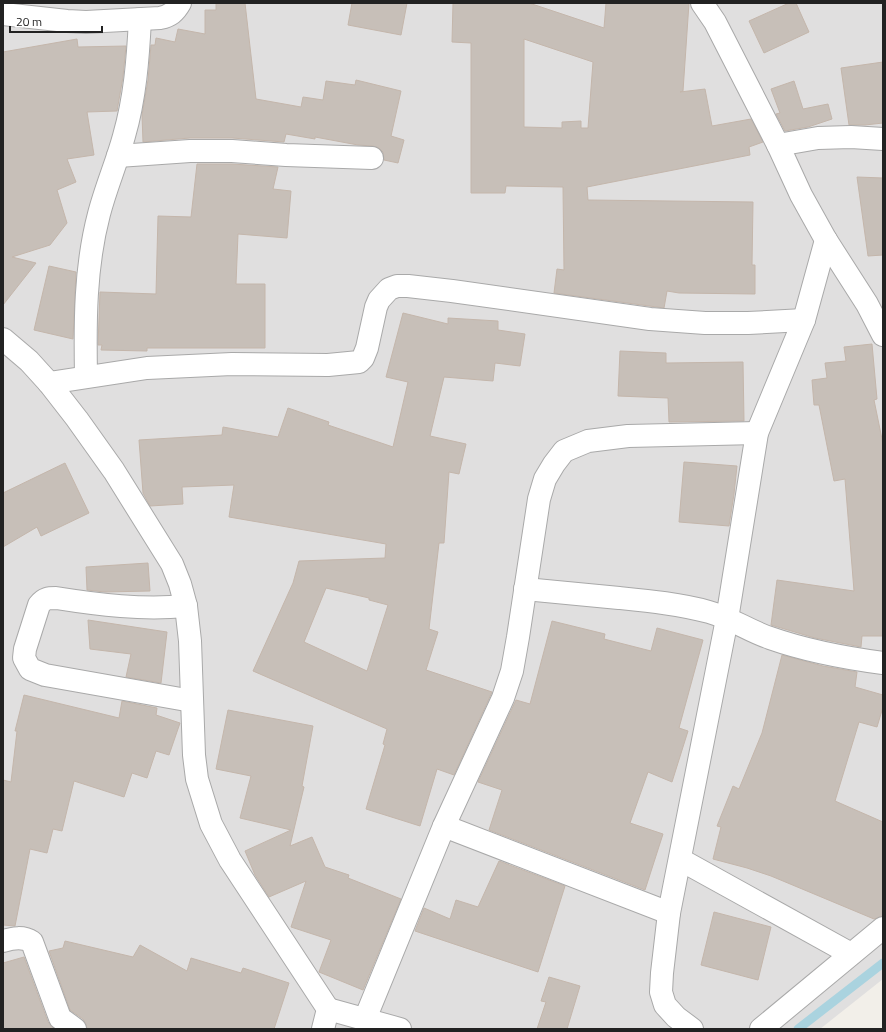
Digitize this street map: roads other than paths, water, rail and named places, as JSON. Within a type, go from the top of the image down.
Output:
[{"type":"street","points":[[3,14],[86,22],[140,19],[168,16],[174,12],[180,3]]},
{"type":"street","points":[[702,3],[715,22],[778,145],[801,196],[826,240],[867,304],[883,335]]},
{"type":"street","points":[[86,376],[85,330],[87,289],[92,251],[99,214],[126,130],[134,91],[140,19]]},
{"type":"street","points":[[778,145],[818,138],[851,137],[883,139]]},
{"type":"street","points":[[118,156],[190,151],[232,151],[286,155],[372,158]]},
{"type":"street","points":[[692,1029],[676,1017],[665,1005],[661,992],[669,913],[681,860],[727,619],[757,433],[804,320],[826,240]]},
{"type":"street","points":[[49,383],[86,376],[147,368],[232,364],[328,365],[359,362],[364,358],[368,348],[376,307],[379,300],[389,289],[397,286],[452,291],[650,319],[748,324],[804,320]]},
{"type":"street","points":[[3,339],[29,361],[49,383],[114,471],[172,564],[180,584],[186,606],[190,641],[194,755],[197,779],[211,824],[230,860],[325,1019],[365,1019],[400,1029]]},
{"type":"street","points":[[365,1019],[444,826],[503,698],[512,671],[541,492],[545,479],[554,464],[564,451],[588,441],[628,436],[757,433]]},
{"type":"street","points":[[525,589],[646,600],[693,608],[711,612],[748,630],[799,648],[883,663]]},
{"type":"street","points":[[186,606],[163,608],[111,606],[47,598],[39,605],[25,649],[24,658],[30,669],[45,675],[192,701]]},
{"type":"street","points":[[444,826],[669,913]]},
{"type":"street","points":[[681,860],[851,954]]},
{"type":"street","points":[[761,1029],[883,928]]},
{"type":"street","points":[[3,940],[20,938],[27,939],[32,942],[60,1018],[75,1029]]},
{"type":"waterway","points":[[798,1029],[883,963]]}]
